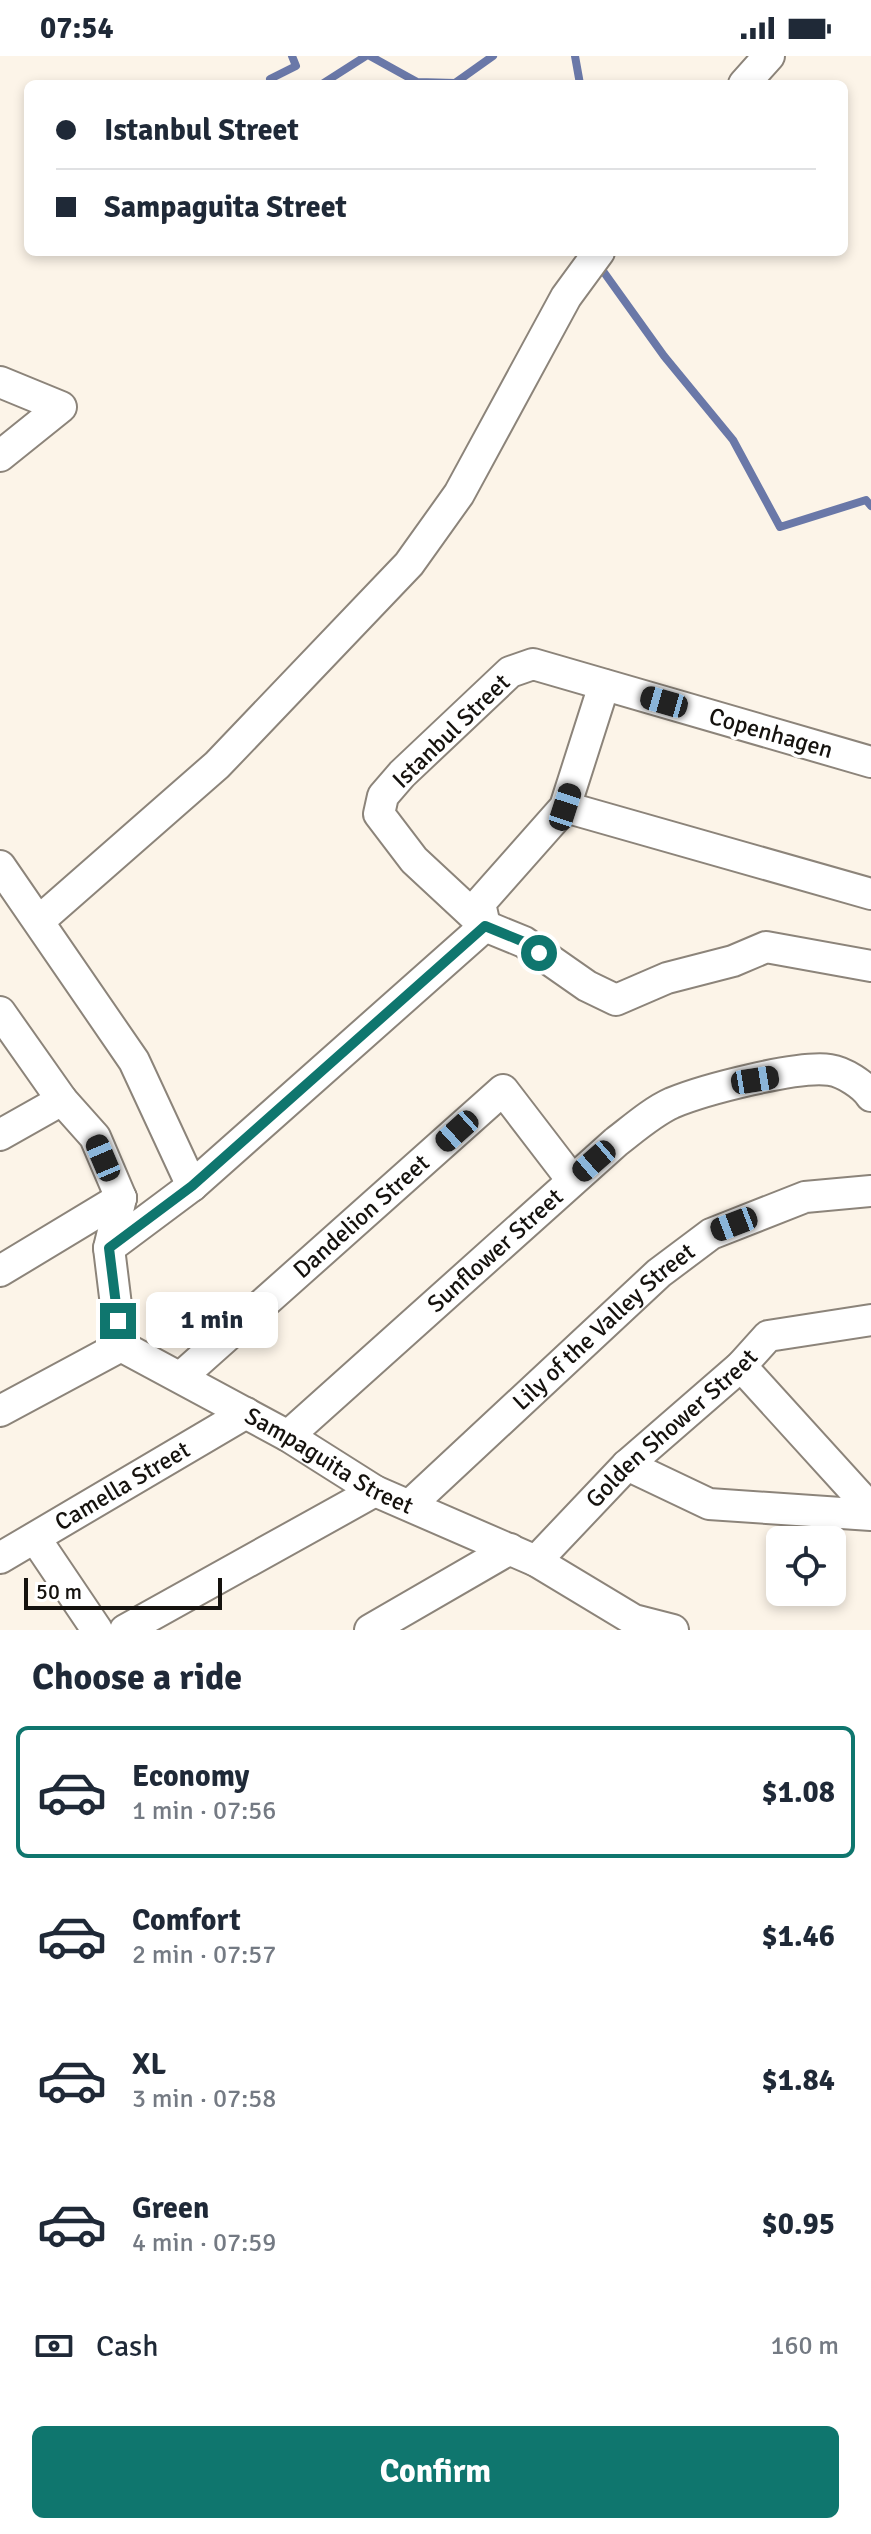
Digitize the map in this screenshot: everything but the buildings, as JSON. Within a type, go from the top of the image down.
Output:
[{"type":"street","points":[[748,80],[769,56]]},
{"type":"street","points":[[39,921],[217,765],[409,564],[459,494],[566,297],[596,256]]},
{"type":"street","points":[[0,382],[61,407],[0,456]]},
{"type":"street","name":"Copenhagen","points":[[533,664],[871,762]]},
{"type":"street","name":"Istanbul Street","points":[[533,664],[510,672],[402,774],[383,796],[379,814],[414,860],[485,926],[524,942],[587,986],[616,1000],[667,978],[733,961],[766,947],[871,966]]},
{"type":"street","points":[[109,1248],[192,1186],[485,926],[480,903],[565,807],[604,685]]},
{"type":"street","points":[[565,807],[871,894]]},
{"type":"street","points":[[0,866],[134,1061],[192,1186]]},
{"type":"street","points":[[0,1012],[62,1100],[95,1137],[121,1198],[109,1248],[121,1346],[0,1411]]},
{"type":"street","name":"Sunflower Street","points":[[288,1436],[572,1180],[616,1142],[670,1104],[727,1085],[811,1070],[833,1070],[865,1087],[871,1096]]},
{"type":"street","name":"Dandelion Street","points":[[182,1376],[503,1090],[572,1180]]},
{"type":"street","points":[[0,1135],[62,1100]]},
{"type":"street","name":"Lily of the Valley Street","points":[[411,1504],[659,1273],[711,1234],[805,1197],[871,1191]]},
{"type":"street","points":[[0,1271],[121,1198]]},
{"type":"street","name":"Golden Shower Street","points":[[370,1630],[523,1555],[741,1366],[768,1336],[866,1326]]},
{"type":"street","name":"Sampaguita Street","points":[[121,1346],[182,1376],[288,1436],[375,1491],[523,1555],[625,1625],[673,1630]]},
{"type":"street","points":[[741,1366],[871,1509]]},
{"type":"street","name":"Camella Street","points":[[0,1558],[246,1413]]},
{"type":"street","points":[[627,1465],[709,1504],[871,1515]]},
{"type":"street","points":[[125,1630],[375,1491]]},
{"type":"street","points":[[35,1538],[97,1630]]},
{"type":"waterway","points":[[270,80],[296,66],[292,56]]},
{"type":"waterway","points":[[328,80],[366,56]]},
{"type":"waterway","points":[[370,56],[413,80]]},
{"type":"waterway","points":[[459,80],[493,56]]},
{"type":"waterway","points":[[575,56],[579,80]]},
{"type":"waterway","points":[[598,264],[664,356],[733,440],[780,527],[866,500],[871,506]]},
{"type":"route","points":[[118,1321],[109,1248],[192,1186],[485,926],[524,942],[539,953]]}]
